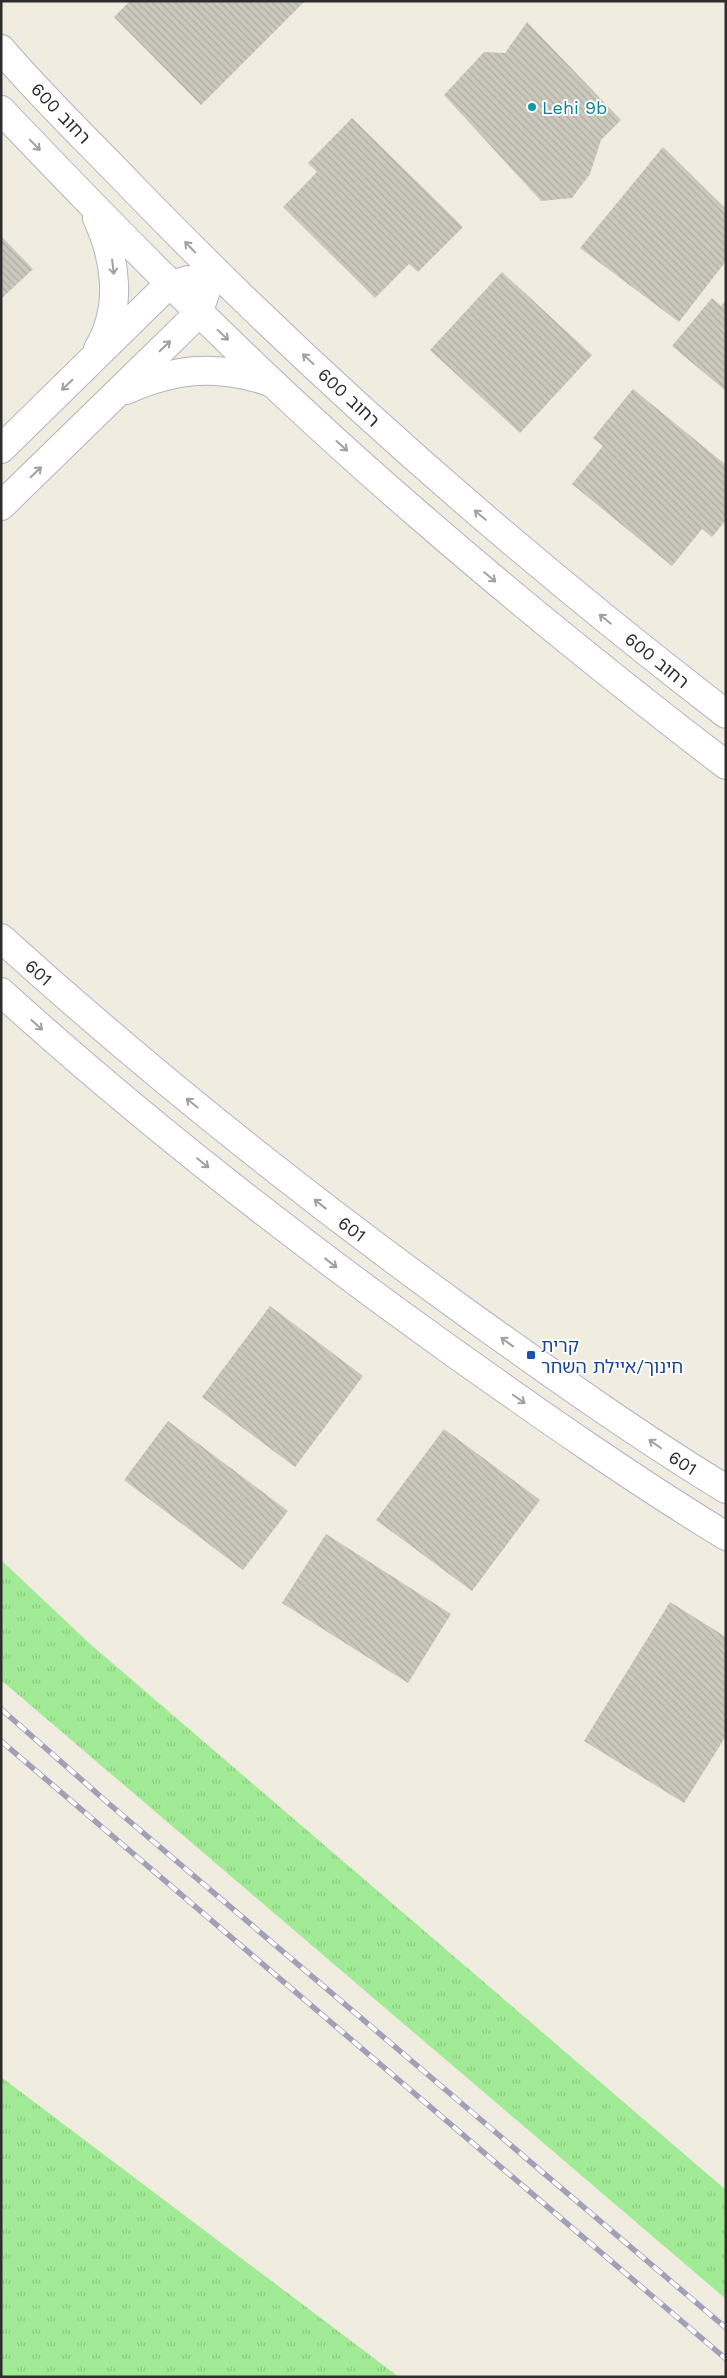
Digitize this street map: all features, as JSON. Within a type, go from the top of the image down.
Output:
[{"type":"street","name":"רחוב 600","points":[[1,49],[213,270],[445,486],[561,584],[726,714]]},
{"type":"street","points":[[1,110],[172,287],[419,516],[528,609],[726,765]]},
{"type":"street","points":[[89,363],[105,338],[115,288],[113,262],[107,240],[91,205]]},
{"type":"street","points":[[1,449],[166,288],[213,270]]},
{"type":"street","points":[[1,506],[199,312],[213,270]]},
{"type":"street","points":[[115,395],[143,382],[177,372],[209,370],[242,372],[275,384]]},
{"type":"street","name":"601","points":[[1,938],[93,1021],[239,1142],[390,1257],[665,1451],[726,1489]]},
{"type":"street","points":[[1,992],[67,1052],[207,1167],[366,1290],[652,1491],[726,1536]]},
{"type":"green space","points":[[1,1560],[89,1643],[726,2190],[726,2299],[1,1680]]},
{"type":"green space","points":[[1,2077],[399,2377],[1,2377]]},
{"type":"building","points":[[130,1],[305,1],[201,105],[114,17]]},
{"type":"building","name":"Lehi 9b","points":[[527,22],[621,120],[601,140],[590,174],[572,198],[541,201],[444,95],[484,52],[505,53]]},
{"type":"building","points":[[352,118],[463,227],[418,272],[409,264],[375,298],[283,207],[317,172],[308,163]]},
{"type":"building","points":[[663,147],[726,209],[726,261],[679,322],[580,248]]},
{"type":"building","points":[[1,236],[33,269],[1,299]]},
{"type":"building","points":[[502,272],[592,355],[520,433],[430,350]]},
{"type":"building","points":[[712,298],[721,306],[726,300],[726,391],[672,346]]},
{"type":"building","points":[[633,389],[726,465],[726,520],[712,537],[702,529],[672,566],[572,484],[603,446],[593,438]]},
{"type":"building","points":[[270,1306],[363,1376],[295,1467],[202,1397]]},
{"type":"building","points":[[168,1421],[288,1511],[243,1570],[124,1480]]},
{"type":"building","points":[[444,1429],[540,1500],[472,1591],[376,1520]]},
{"type":"building","points":[[326,1534],[451,1614],[408,1683],[282,1603]]},
{"type":"building","points":[[670,1602],[726,1637],[726,1736],[684,1803],[584,1741]]},
{"type":"railway","points":[[1,1709],[108,1803],[726,2328]]},
{"type":"railway","points":[[1,1741],[726,2359]]},
{"type":"place","name":"Lehi 9b","points":[[532,107]]},
{"type":"place","name":"קרית חינוך/איילת השחר","points":[[531,1355]]}]
